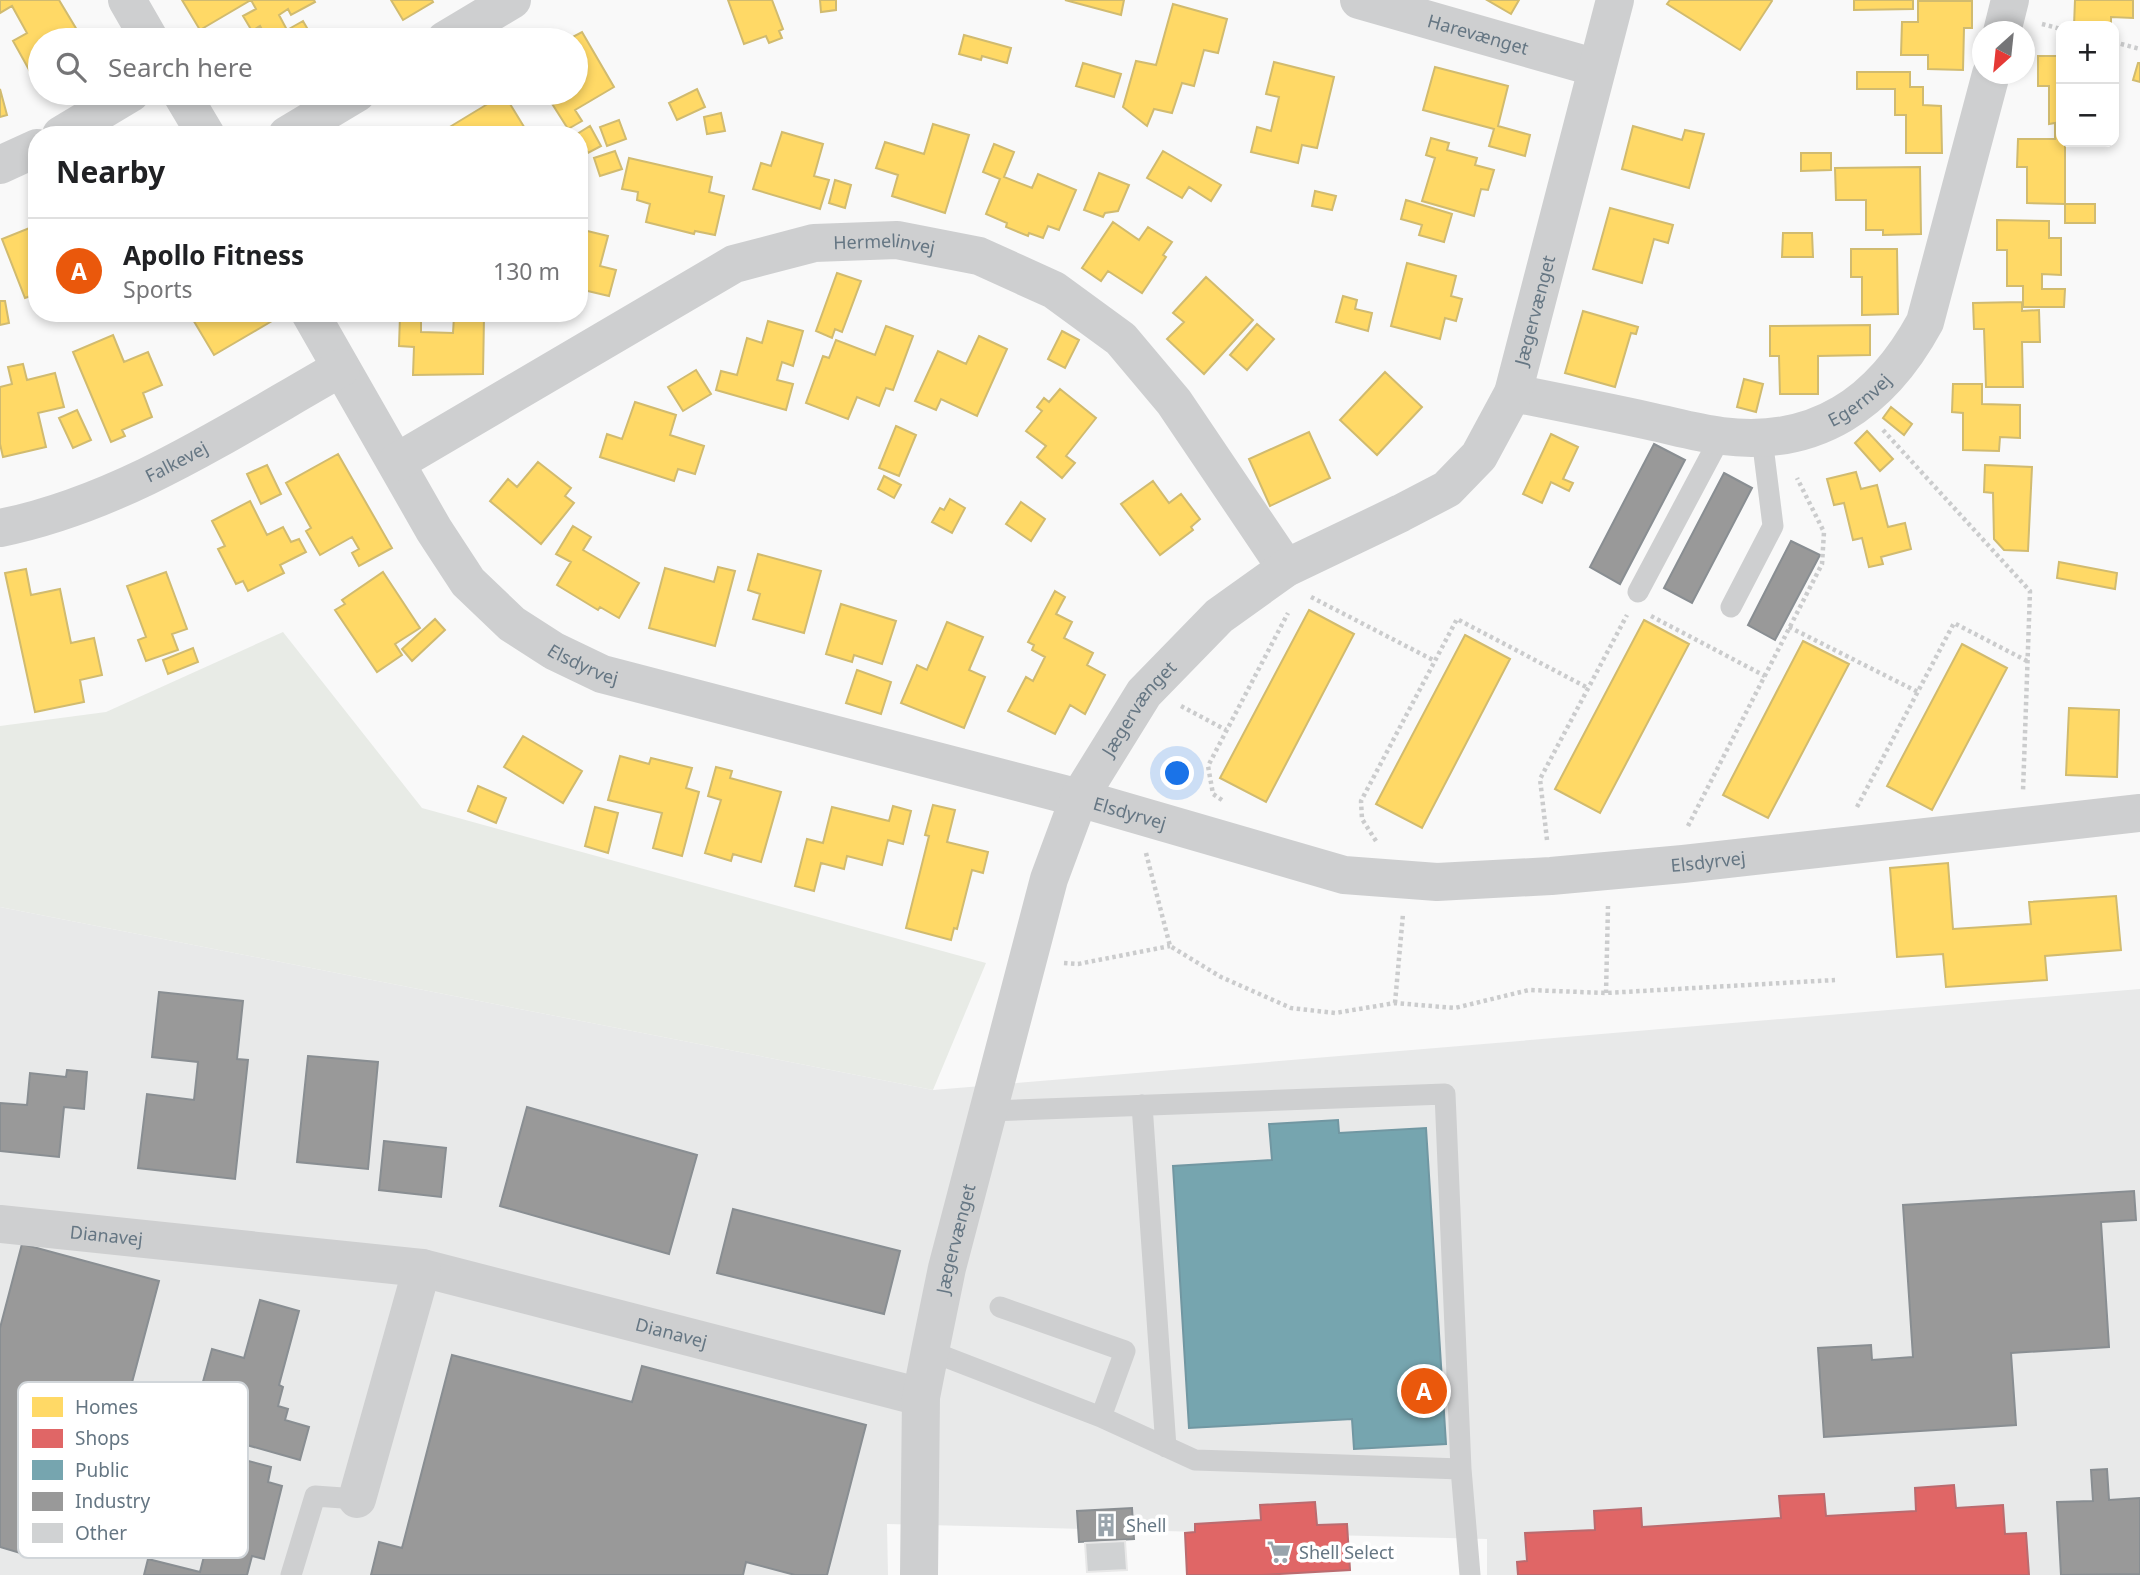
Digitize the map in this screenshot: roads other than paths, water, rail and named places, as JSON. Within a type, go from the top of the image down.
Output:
[{"type":"street","points":[[127,0],[143,28]]},
{"type":"street","points":[[465,28],[512,0]]},
{"type":"street","name":"Harevænget","points":[[1359,0],[1597,68]]},
{"type":"street","name":"Jægervænget","points":[[919,1575],[921,1397],[930,1350],[947,1268],[1049,879],[1079,798],[1148,689],[1219,616],[1293,579],[1401,513],[1447,489],[1479,456],[1513,393],[1615,0]]},
{"type":"street","points":[[2004,21],[2010,0]]},
{"type":"street","name":"Egernvej","points":[[1513,393],[1721,436],[1769,437],[1805,430],[1833,419],[1859,404],[1886,381],[1908,353],[1925,322],[1988,84]]},
{"type":"street","points":[[76,126],[111,105]]},
{"type":"street","points":[[188,105],[201,126]]},
{"type":"street","points":[[302,126],[337,105]]},
{"type":"street","points":[[0,166],[28,152]]},
{"type":"street","name":"Hermelinvej","points":[[397,462],[734,264],[814,243],[897,240],[979,256],[1029,278],[1054,290],[1121,339],[1174,402],[1293,579]]},
{"type":"street","name":"Elsdyrvej","points":[[315,322],[468,582],[512,624],[554,650],[602,674],[1079,798],[1344,875],[1437,882],[1551,876],[1683,864],[2140,813]]},
{"type":"street","name":"Falkevej","points":[[0,528],[79,505],[149,476],[341,368]]},
{"type":"street","name":"Dianavej","points":[[0,1224],[422,1268],[921,1397]]},
{"type":"street","points":[[357,1499],[422,1268]]},
{"type":"lane","points":[[1635,599],[1721,436]]},
{"type":"lane","points":[[1731,607],[1773,526],[1769,437]]},
{"type":"lane","points":[[988,1111],[1446,1094],[1461,1469],[1470,1575]]},
{"type":"lane","points":[[1142,1105],[1166,1447]]},
{"type":"lane","points":[[1000,1307],[1125,1351],[1101,1417]]},
{"type":"lane","points":[[930,1350],[1101,1417],[1195,1460],[1461,1469]]},
{"type":"lane","points":[[291,1575],[315,1496],[357,1499]]},
{"type":"place","name":"Apollo Fitness","points":[[1424,1391]]},
{"type":"place","name":"Shell","points":[[1106,1525]]},
{"type":"place","name":"Shell Select","points":[[1279,1552]]}]
